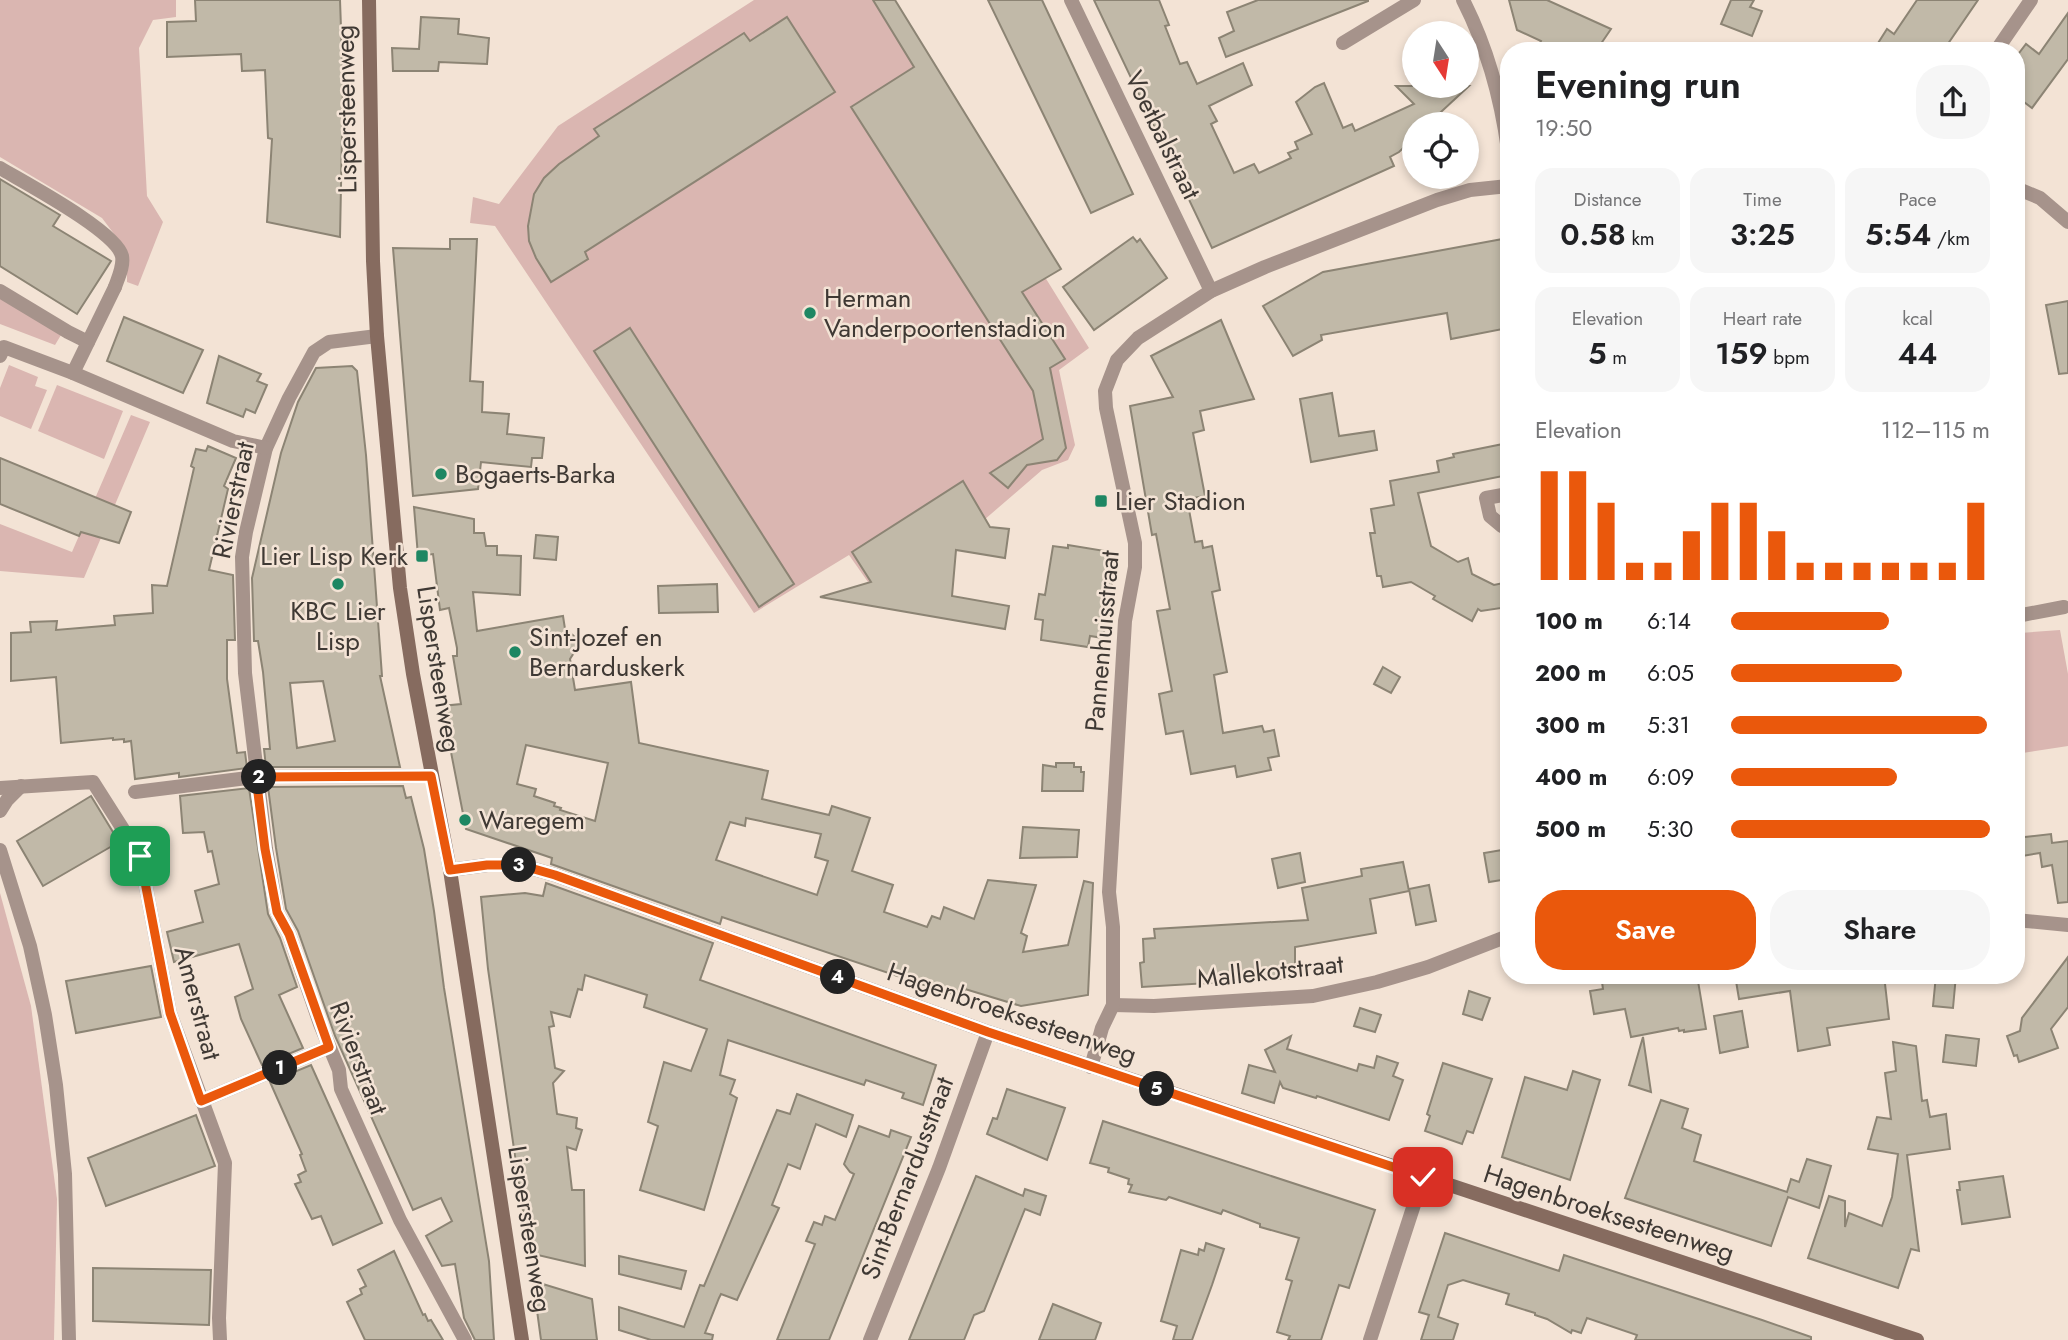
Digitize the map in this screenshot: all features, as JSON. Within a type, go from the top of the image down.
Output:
[{"type":"street","name":"Lispersteenweg","points":[[369,0],[373,261],[377,336],[400,589],[431,776],[450,870],[522,1340]]},
{"type":"street","name":"Voetbalstraat","points":[[1071,0],[1211,291]]},
{"type":"street","points":[[1343,43],[1414,0]]},
{"type":"street","points":[[1463,0],[1475,24],[1500,101]]},
{"type":"street","points":[[2002,42],[2031,0]]},
{"type":"street","points":[[0,168],[99,229],[115,242],[122,256],[121,271],[115,287],[73,373]]},
{"type":"street","name":"Pannenhuisstraat","points":[[1091,1067],[1102,1028],[1113,1005],[1113,927],[1109,892],[1125,621],[1135,567],[1135,543],[1112,442],[1105,391],[1117,360],[1138,338],[1211,291],[1437,200],[1470,190],[1500,187]]},
{"type":"street","points":[[2025,192],[2040,198],[2068,222]]},
{"type":"street","points":[[0,291],[88,342]]},
{"type":"street","name":"Rivierstraat","points":[[377,336],[329,342],[314,352],[266,448],[246,532],[242,578],[245,673],[265,849],[277,912],[289,934],[339,1070],[341,1089],[400,1220],[466,1340]]},
{"type":"street","points":[[0,356],[4,347],[73,373],[233,441],[266,448]]},
{"type":"street","points":[[1500,495],[1486,498],[1490,516],[1500,524]]},
{"type":"street","points":[[2025,615],[2065,612]]},
{"type":"street","points":[[135,792],[256,777],[431,776]]},
{"type":"street","name":"Amerstraat","points":[[0,788],[93,782],[140,856],[170,1013],[225,1163],[220,1340]]},
{"type":"street","points":[[0,811],[21,786]]},
{"type":"street","points":[[0,850],[30,946],[56,1085],[65,1174],[69,1340]]},
{"type":"street","name":"Hagenbroeksesteenweg","points":[[450,870],[487,865],[520,865],[544,872],[988,1032],[1917,1340]]},
{"type":"street","points":[[2025,921],[2068,925]]},
{"type":"street","name":"Mallekotstraat","points":[[1113,1005],[1153,1006],[1313,996],[1428,967],[1500,939]]},
{"type":"street","name":"Sint-Bernardusstraat","points":[[870,1340],[939,1168],[988,1032]]},
{"type":"street","points":[[201,1101],[329,1047]]},
{"type":"street","points":[[1370,1340],[1423,1177]]},
{"type":"shaded area","points":[[0,0],[176,0],[176,17],[153,20],[139,48],[147,196],[163,222],[138,286],[127,282],[127,251],[102,218],[0,157]]},
{"type":"shaded area","name":"Herman Vanderpoortenstadion","points":[[754,0],[876,0],[878,8],[1089,348],[1059,370],[1075,445],[1068,460],[1042,470],[955,545],[907,568],[868,582],[849,555],[754,613],[495,226],[470,223],[473,197],[499,204],[558,126]]},
{"type":"shaded area","points":[[0,296],[61,335],[55,345],[0,324]]},
{"type":"shaded area","points":[[9,365],[38,377],[35,386],[47,390],[31,429],[0,416],[0,388]]},
{"type":"shaded area","points":[[57,385],[123,411],[104,459],[38,431]]},
{"type":"shaded area","points":[[131,415],[150,422],[84,578],[0,571],[0,524],[72,552]]},
{"type":"shaded area","points":[[2060,630],[2068,674],[2068,746],[2025,753],[2025,633]]},
{"type":"shaded area","points":[[0,893],[31,1006],[57,1199],[54,1340],[0,1340]]},
{"type":"building","points":[[195,0],[340,0],[343,85],[340,237],[267,222],[272,139],[268,138],[265,70],[242,71],[241,54],[167,57],[167,22],[196,21]]},
{"type":"building","points":[[873,0],[895,0],[1061,269],[1022,292],[1065,359],[1050,368],[1066,448],[1057,460],[1027,465],[1008,488],[990,473],[1043,439],[1033,391],[851,107],[914,67]]},
{"type":"building","points":[[988,0],[1042,0],[1133,194],[1091,213]]},
{"type":"building","points":[[1094,0],[1159,0],[1169,25],[1165,26],[1180,64],[1187,62],[1197,84],[1243,63],[1252,85],[1209,106],[1217,121],[1211,124],[1234,173],[1254,164],[1259,173],[1291,158],[1288,153],[1298,149],[1295,142],[1312,134],[1296,102],[1324,83],[1343,128],[1352,124],[1355,131],[1414,104],[1408,98],[1456,98],[1441,112],[1402,112],[1402,149],[1390,157],[1394,166],[1212,248]]},
{"type":"building","points":[[1258,0],[1368,1],[1226,57],[1219,38],[1234,31],[1227,12]]},
{"type":"building","points":[[1509,0],[1547,0],[1611,29],[1602,42],[1540,42],[1517,30]]},
{"type":"building","points":[[1731,0],[1754,0],[1750,7],[1762,11],[1752,36],[1721,24]]},
{"type":"building","points":[[1917,0],[1978,0],[1949,42],[1879,42],[1887,29],[1894,34]]},
{"type":"building","points":[[2068,13],[2068,59],[2032,108],[2025,103],[2025,45],[2039,54]]},
{"type":"building","points":[[421,17],[459,19],[458,34],[489,38],[487,64],[439,62],[438,71],[393,71],[392,48],[419,49]]},
{"type":"building","points":[[787,17],[835,92],[585,252],[588,259],[551,282],[529,241],[528,226],[534,194],[544,178],[599,136],[594,129],[744,33],[750,41]]},
{"type":"building","points":[[0,179],[60,215],[53,226],[111,261],[77,314],[0,266]]},
{"type":"building","points":[[1133,237],[1137,242],[1140,239],[1167,278],[1094,330],[1063,287]]},
{"type":"building","points":[[450,239],[477,239],[470,381],[483,382],[482,412],[509,414],[507,434],[544,438],[542,458],[532,458],[531,467],[481,462],[478,489],[413,496],[393,248],[450,249]]},
{"type":"building","points":[[1500,239],[1500,330],[1451,339],[1447,313],[1321,335],[1322,340],[1293,356],[1263,306],[1323,272]]},
{"type":"building","points":[[2068,301],[2068,373],[2059,374],[2046,305]]},
{"type":"building","points":[[124,317],[203,350],[183,393],[107,361]]},
{"type":"building","points":[[1221,320],[1254,399],[1200,411],[1204,430],[1193,433],[1205,496],[1187,499],[1195,542],[1202,541],[1203,548],[1212,546],[1220,590],[1212,592],[1227,672],[1214,675],[1223,733],[1262,726],[1264,732],[1274,730],[1279,756],[1268,758],[1271,770],[1237,777],[1235,766],[1191,774],[1183,731],[1166,734],[1159,694],[1172,691],[1157,611],[1170,609],[1156,534],[1152,535],[1130,406],[1173,397],[1151,356]]},
{"type":"building","points":[[630,328],[794,584],[759,607],[594,351]]},
{"type":"building","points":[[219,356],[261,374],[257,381],[267,385],[255,413],[246,409],[243,417],[207,403]]},
{"type":"building","points":[[352,366],[357,371],[366,455],[380,676],[400,767],[266,767],[264,749],[270,749],[263,672],[258,641],[254,641],[252,578],[281,453],[298,402],[316,368]],"holes":[[[323,681],[335,741],[297,748],[290,683]]]},
{"type":"building","points":[[1332,393],[1339,436],[1374,431],[1377,450],[1311,462],[1300,399]]},
{"type":"building","points":[[1500,445],[1500,477],[1418,493],[1431,546],[1458,562],[1468,558],[1472,574],[1494,585],[1500,584],[1500,608],[1481,611],[1478,609],[1472,621],[1433,599],[1435,596],[1411,582],[1383,587],[1381,576],[1377,576],[1370,533],[1375,533],[1371,509],[1394,505],[1390,481],[1439,472],[1437,461],[1454,457],[1453,454]]},
{"type":"building","points":[[208,446],[236,458],[224,486],[228,489],[209,570],[233,575],[235,640],[227,640],[227,679],[237,753],[245,752],[247,768],[179,777],[179,773],[135,779],[131,741],[124,742],[124,739],[113,738],[61,743],[56,677],[11,681],[11,633],[31,632],[30,622],[57,621],[56,630],[115,625],[114,616],[153,613],[152,585],[167,586],[196,449],[206,451]]},
{"type":"building","points":[[0,458],[131,512],[119,543],[81,532],[79,536],[0,504]]},
{"type":"building","points":[[963,481],[990,527],[1009,529],[1005,558],[956,550],[952,596],[1009,606],[1005,629],[820,597],[871,582],[852,552]]},
{"type":"building","points":[[414,507],[474,519],[474,533],[484,533],[486,546],[497,546],[497,555],[521,556],[520,595],[473,592],[477,631],[563,616],[565,629],[574,636],[577,648],[570,659],[575,690],[631,682],[639,743],[768,771],[762,799],[829,815],[832,806],[870,818],[852,871],[893,885],[884,912],[927,927],[932,916],[940,919],[944,907],[974,919],[988,880],[1036,885],[1021,933],[1027,936],[1023,952],[1068,945],[1084,881],[1093,883],[1088,995],[1021,1006],[965,989],[963,995],[948,993],[722,917],[720,924],[551,864],[552,858],[466,829],[442,706],[461,704],[453,656],[457,656],[457,648],[449,608],[440,610],[433,554],[418,556]],"holes":[[[526,745],[608,763],[595,821],[560,810],[561,808],[554,806],[555,803],[534,796],[536,789],[517,784]],[[746,818],[821,834],[815,857],[828,861],[817,895],[716,860],[730,822],[745,826]]]},
{"type":"building","points":[[536,535],[558,537],[556,560],[534,558]]},
{"type":"building","points":[[1068,545],[1117,553],[1103,638],[1090,636],[1088,647],[1041,640],[1043,620],[1035,619],[1039,594],[1045,595],[1053,546],[1068,548]]},
{"type":"building","points":[[717,584],[718,612],[659,613],[658,586]]},
{"type":"building","points":[[1383,667],[1400,677],[1391,693],[1374,684]]},
{"type":"building","points":[[1056,763],[1074,763],[1074,767],[1081,767],[1081,772],[1084,772],[1083,791],[1042,791],[1043,765],[1056,767]]},
{"type":"building","points":[[403,786],[406,798],[411,797],[424,849],[489,1261],[494,1340],[475,1340],[464,1318],[455,1264],[442,1266],[426,1236],[452,1221],[441,1198],[413,1210],[335,1036],[298,931],[286,909],[268,787]]},
{"type":"building","points":[[249,788],[268,914],[280,938],[297,987],[279,995],[303,1048],[262,1065],[241,1019],[235,997],[253,989],[239,944],[174,962],[167,932],[203,922],[195,891],[219,884],[212,851],[208,852],[204,832],[183,833],[180,796]]},
{"type":"building","points":[[91,796],[119,842],[43,886],[17,841]]},
{"type":"building","points":[[1023,827],[1079,830],[1077,857],[1020,858]]},
{"type":"building","points":[[2051,834],[2052,843],[2068,841],[2068,902],[2058,903],[2052,865],[2042,867],[2040,853],[2025,856],[2025,837]]},
{"type":"building","points":[[1500,850],[1500,880],[1489,882],[1484,853]]},
{"type":"building","points":[[1300,853],[1305,882],[1278,888],[1272,859]]},
{"type":"building","points":[[1403,862],[1409,891],[1370,899],[1376,933],[1295,947],[1295,978],[1142,987],[1140,963],[1144,962],[1143,939],[1155,938],[1154,929],[1308,920],[1302,888],[1362,876],[1361,869]]},
{"type":"building","points":[[546,883],[713,943],[700,980],[936,1065],[923,1105],[902,1098],[904,1093],[866,1080],[864,1085],[728,1040],[720,1075],[735,1080],[730,1094],[737,1098],[704,1210],[640,1190],[658,1126],[648,1122],[664,1062],[691,1071],[707,1029],[644,1007],[647,995],[585,975],[582,990],[578,989],[570,1017],[551,1012],[554,1026],[549,1027],[555,1068],[564,1071],[553,1083],[557,1114],[577,1118],[576,1128],[582,1130],[576,1150],[567,1147],[572,1190],[584,1190],[585,1266],[529,1253],[488,969],[481,897],[525,893],[543,896]]},
{"type":"building","points":[[1429,885],[1436,921],[1416,925],[1409,889]]},
{"type":"building","points":[[2068,957],[2068,1007],[2051,1029],[2058,1048],[2019,1062],[2007,1036],[2020,1031],[2022,1018]]},
{"type":"building","points":[[151,966],[161,1017],[76,1033],[66,981]]},
{"type":"building","points":[[1602,984],[1698,984],[1706,1029],[1684,1032],[1678,1028],[1631,1037],[1625,1009],[1594,1014],[1590,991],[1603,989]]},
{"type":"building","points":[[1736,984],[1885,984],[1889,1019],[1827,1028],[1830,1045],[1798,1051],[1790,991],[1739,999]]},
{"type":"building","points":[[1935,984],[1955,984],[1953,1008],[1933,1006]]},
{"type":"building","points":[[1469,991],[1490,998],[1482,1020],[1463,1014]]},
{"type":"building","points":[[1360,1008],[1381,1015],[1375,1032],[1354,1026]]},
{"type":"building","points":[[1742,1011],[1748,1047],[1720,1053],[1714,1016]]},
{"type":"building","points":[[1946,1035],[1979,1039],[1976,1066],[1943,1062]]},
{"type":"building","points":[[1291,1036],[1287,1049],[1357,1071],[1359,1064],[1374,1068],[1377,1056],[1398,1063],[1393,1076],[1403,1080],[1389,1120],[1317,1096],[1316,1098],[1283,1088],[1280,1082],[1274,1103],[1242,1093],[1249,1065],[1275,1072],[1265,1050]]},
{"type":"building","points":[[1643,1037],[1651,1092],[1629,1085]]},
{"type":"building","points":[[1893,1042],[1916,1046],[1922,1101],[1927,1100],[1930,1117],[1946,1114],[1950,1149],[1907,1155],[1919,1251],[1911,1249],[1898,1288],[1808,1258],[1829,1196],[1845,1201],[1845,1227],[1849,1213],[1882,1226],[1892,1197],[1898,1154],[1868,1149],[1877,1117],[1891,1119],[1885,1073],[1896,1071]]},
{"type":"building","points":[[1443,1063],[1492,1079],[1473,1133],[1467,1131],[1462,1144],[1425,1131],[1430,1116],[1427,1114]]},
{"type":"building","points":[[311,1065],[382,1223],[333,1245],[321,1216],[312,1219],[295,1184],[301,1182],[298,1175],[306,1171],[300,1155],[302,1154],[270,1082]]},
{"type":"building","points":[[1573,1071],[1600,1080],[1570,1180],[1502,1157],[1525,1077],[1567,1090]]},
{"type":"building","points":[[1007,1089],[1065,1108],[1047,1160],[987,1134],[993,1118],[997,1119]]},
{"type":"building","points":[[797,1094],[853,1115],[846,1137],[816,1124],[800,1169],[788,1164],[772,1205],[779,1208],[737,1300],[721,1294],[719,1298],[705,1333],[713,1335],[712,1340],[651,1340],[619,1330],[619,1307],[684,1327],[700,1285],[704,1286],[777,1110],[790,1114]]},
{"type":"building","points":[[1661,1100],[1688,1109],[1682,1128],[1701,1135],[1694,1161],[1787,1192],[1791,1179],[1799,1182],[1807,1159],[1831,1166],[1819,1208],[1788,1197],[1771,1246],[1625,1198]]},
{"type":"building","points":[[196,1115],[215,1166],[106,1206],[88,1158]]},
{"type":"building","points":[[1103,1121],[1375,1210],[1349,1288],[1339,1285],[1321,1340],[1288,1340],[1290,1336],[1277,1332],[1292,1281],[1286,1279],[1299,1238],[1260,1227],[1260,1224],[1223,1210],[1221,1214],[1169,1197],[1166,1200],[1129,1192],[1132,1185],[1128,1184],[1129,1179],[1108,1172],[1109,1168],[1090,1163]]},
{"type":"building","points":[[859,1126],[889,1137],[891,1130],[911,1137],[829,1340],[777,1340],[815,1244],[806,1241],[814,1222],[822,1225],[825,1216],[835,1220],[854,1174],[844,1164]]},
{"type":"building","points":[[976,1176],[1023,1196],[1025,1189],[1046,1196],[1040,1215],[1025,1209],[984,1311],[974,1315],[964,1340],[909,1340]]},
{"type":"building","points":[[2003,1176],[2010,1217],[1962,1224],[1957,1190],[1960,1190],[1959,1182]]},
{"type":"building","points":[[1445,1233],[1559,1271],[1564,1255],[1762,1320],[1811,1337],[1811,1340],[1635,1340],[1637,1335],[1587,1318],[1581,1333],[1572,1330],[1571,1333],[1535,1313],[1506,1304],[1509,1294],[1463,1280],[1448,1285],[1438,1317],[1458,1324],[1453,1340],[1421,1340],[1429,1315],[1419,1312]]},
{"type":"building","points":[[1206,1243],[1224,1249],[1212,1285],[1192,1340],[1173,1340],[1177,1326],[1161,1321],[1181,1250],[1198,1255],[1199,1249],[1204,1251]]},
{"type":"building","points":[[394,1251],[423,1315],[425,1314],[428,1321],[431,1320],[443,1340],[365,1340],[347,1302],[362,1294],[360,1289],[366,1286],[358,1270]]},
{"type":"building","points":[[619,1256],[686,1271],[681,1289],[619,1274]]},
{"type":"building","points":[[93,1268],[211,1270],[209,1325],[93,1321]]},
{"type":"building","points":[[533,1281],[592,1299],[597,1340],[541,1340]]},
{"type":"building","points":[[1053,1304],[1101,1323],[1095,1340],[1039,1340]]},
{"type":"place","name":"Herman Vanderpoortenstadion","points":[[810,313]]},
{"type":"place","name":"Bogaerts-Barka","points":[[441,474]]},
{"type":"place","name":"Lier Stadion","points":[[1101,501]]},
{"type":"place","name":"Lier Lisp Kerk","points":[[422,556]]},
{"type":"place","name":"KBC Lier Lisp","points":[[338,584]]},
{"type":"place","name":"Sint-Jozef en Bernarduskerk","points":[[515,652]]},
{"type":"place","name":"Waregem","points":[[465,820]]},
{"type":"route","points":[[140,856],[170,1013],[201,1101],[329,1047],[289,934],[277,912],[265,849],[256,777],[431,776],[450,870],[487,865],[520,865],[555,875],[988,1032],[1423,1177]]}]
